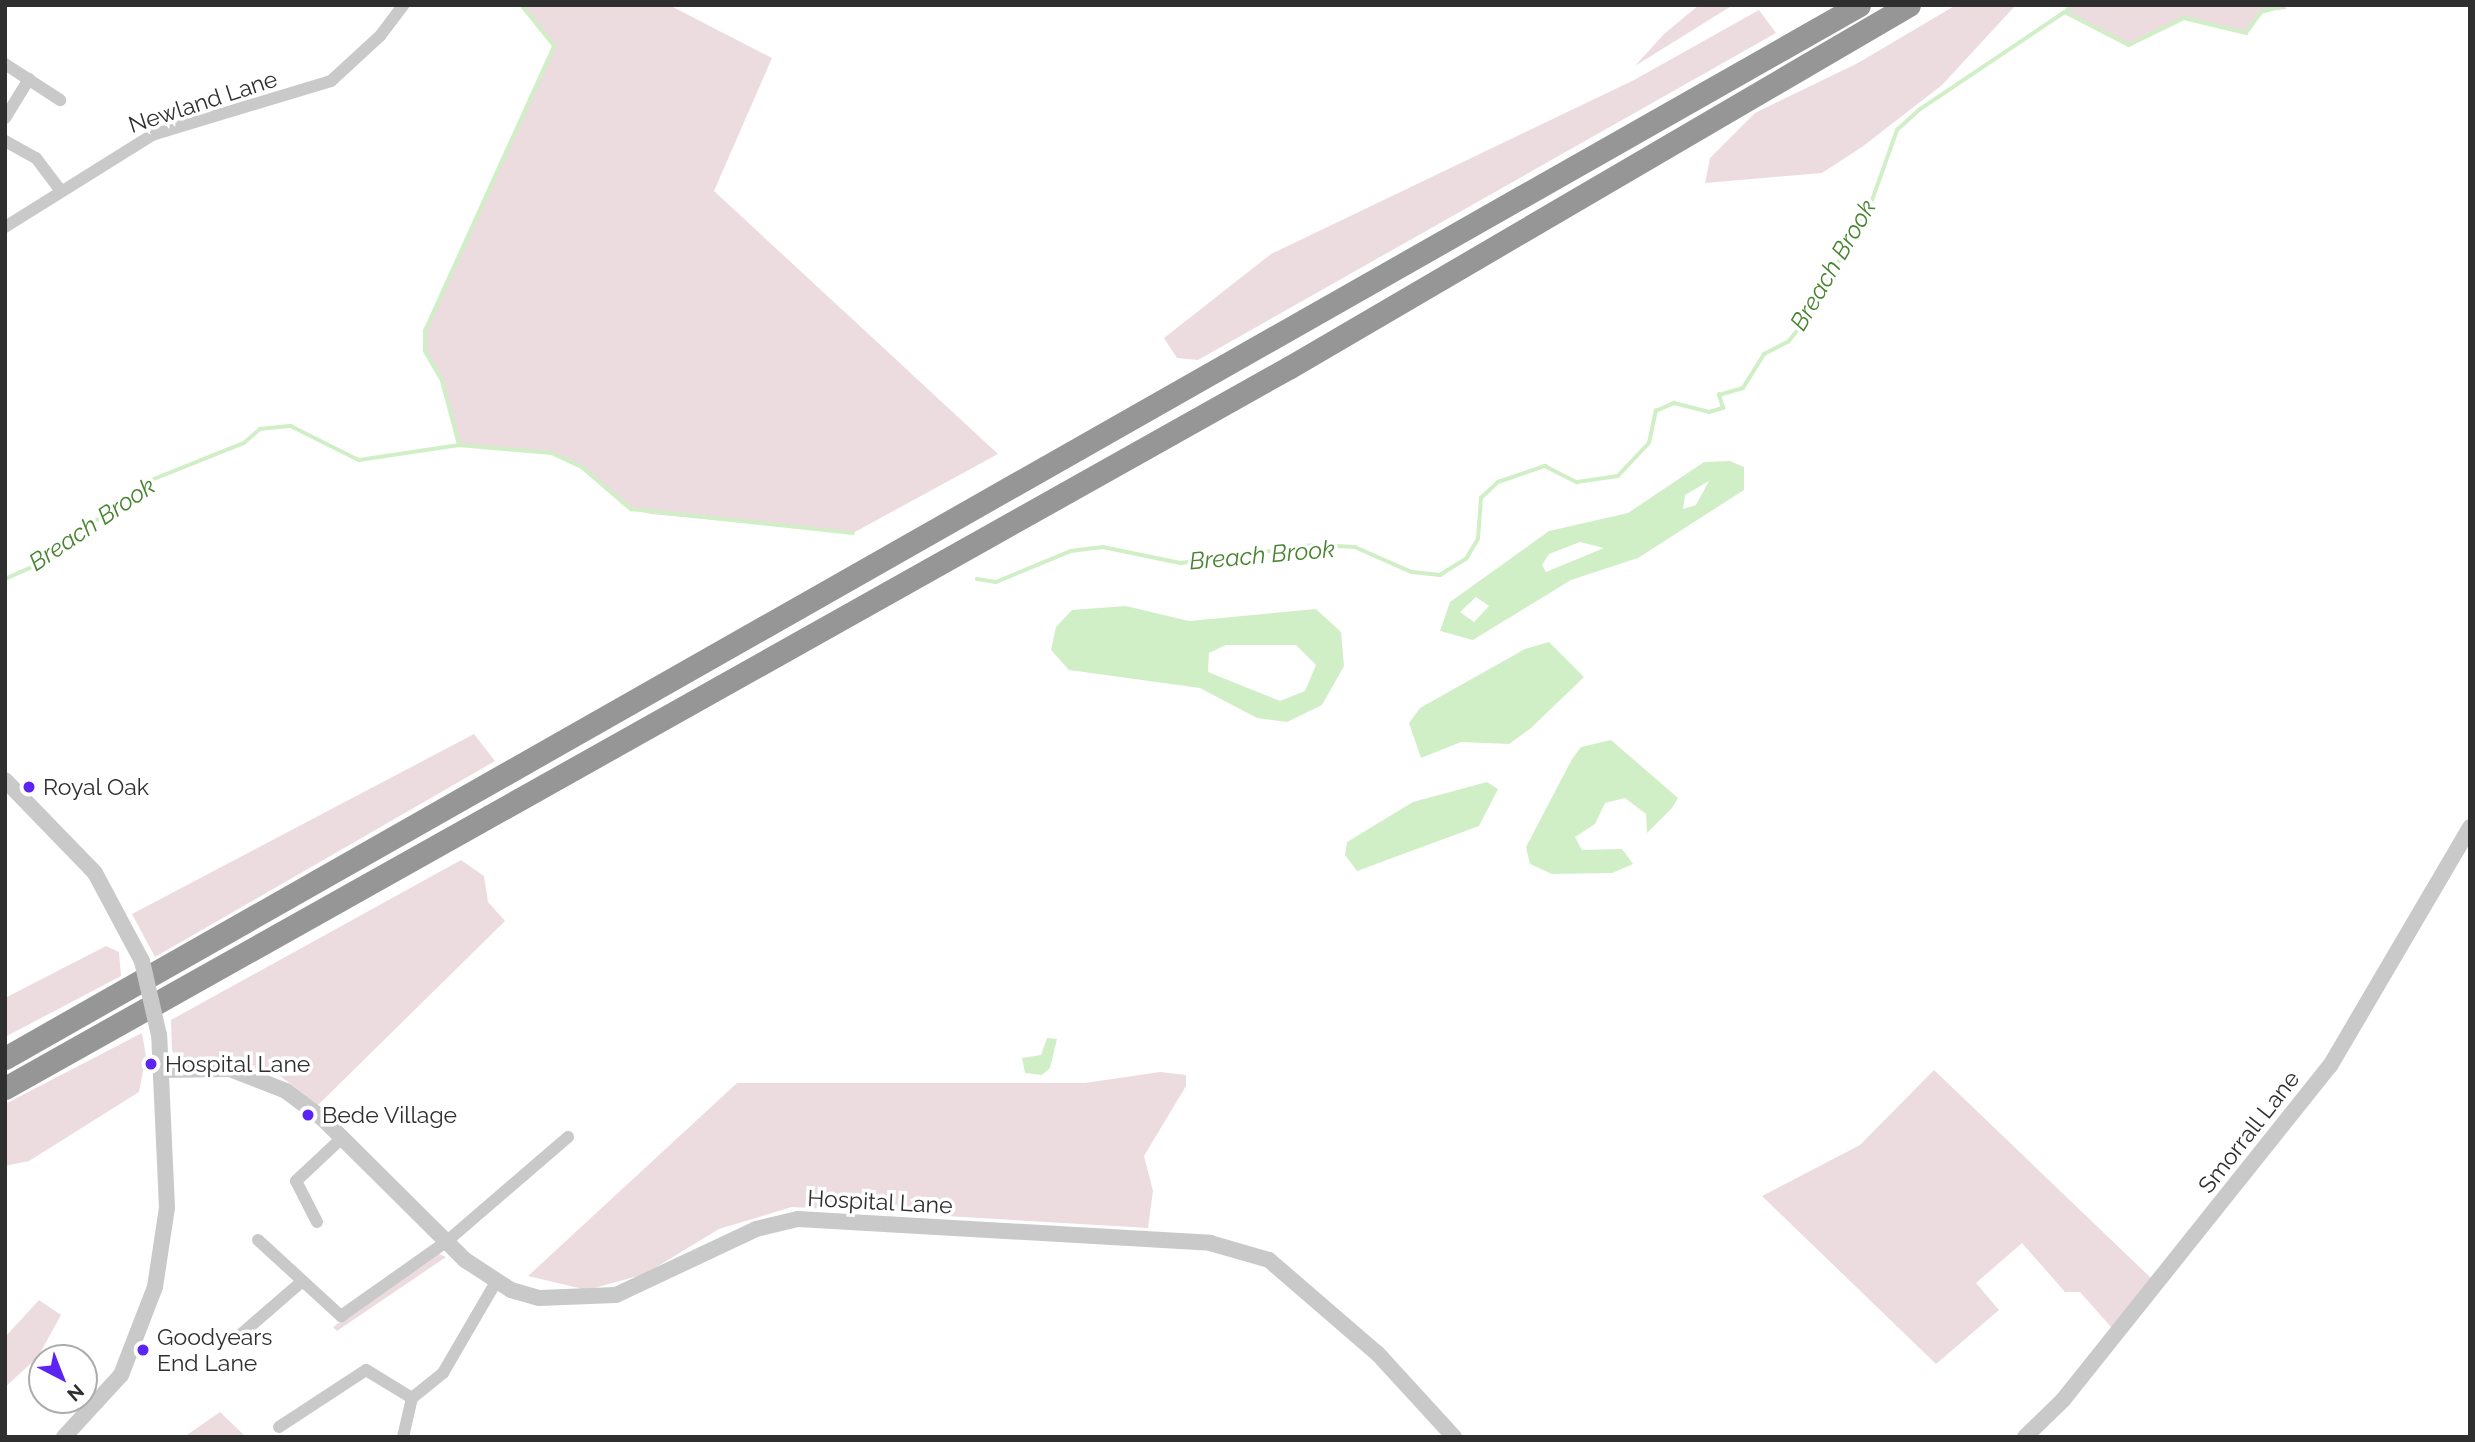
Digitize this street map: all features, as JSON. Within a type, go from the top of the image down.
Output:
[{"type":"highway","points":[[5,1058],[1859,5]]},
{"type":"highway","points":[[5,1088],[1290,367],[1909,5]]},
{"type":"street","name":"Newland Lane","points":[[5,227],[60,190],[152,135],[304,92],[346,70],[403,5]]},
{"type":"street","points":[[5,64],[60,100]]},
{"type":"street","points":[[5,118],[29,79]]},
{"type":"street","points":[[5,141],[36,158],[60,190]]},
{"type":"street","points":[[5,780],[94,873],[127,925],[142,961],[159,1035],[167,1208],[149,1312],[121,1374],[64,1437]]},
{"type":"street","name":"Smorrall Lane","points":[[2025,1437],[2063,1400],[2330,1066],[2470,827]]},
{"type":"street","name":"Hospital Lane","points":[[160,1070],[209,1068],[254,1076],[305,1104],[446,1242],[496,1282],[539,1298],[598,1299],[648,1282],[756,1229],[797,1219],[1210,1243],[1288,1271],[1454,1437]]},
{"type":"street","points":[[258,1240],[299,1284],[341,1316],[446,1242],[568,1137]]},
{"type":"street","points":[[317,1222],[296,1181],[342,1138]]},
{"type":"street","points":[[403,1437],[412,1398],[443,1373],[496,1282]]},
{"type":"street","points":[[239,1336],[299,1284]]},
{"type":"street","points":[[279,1427],[366,1370],[412,1398]]},
{"type":"shaded area","points":[[521,5],[669,5],[772,58],[714,191],[998,454],[853,533],[651,514],[631,509],[582,467],[552,453],[459,445],[442,381],[425,351],[425,331],[554,46]]},
{"type":"shaded area","points":[[1699,5],[1733,5],[1635,66],[1664,34]]},
{"type":"shaded area","points":[[1956,5],[2016,5],[1942,85],[1862,147],[1822,173],[1705,183],[1710,158],[1755,113],[1858,63]]},
{"type":"shaded area","points":[[2073,5],[2285,5],[2286,9],[2261,12],[2246,33],[2184,18],[2129,45],[2065,12]]},
{"type":"shaded area","points":[[1759,10],[1776,33],[1198,360],[1177,358],[1164,338],[1271,254],[1634,80]]},
{"type":"shaded area","points":[[1730,461],[1744,467],[1744,490],[1638,558],[1571,580],[1473,640],[1440,631],[1450,602],[1549,531],[1628,513],[1704,462]],"holes":[[[1709,481],[1696,505],[1683,509],[1685,495]],[[1580,542],[1604,548],[1546,572],[1542,565],[1549,554]],[[1476,597],[1489,606],[1474,622],[1460,612]]]},
{"type":"shaded area","points":[[1126,606],[1189,621],[1316,609],[1341,632],[1344,666],[1322,705],[1287,722],[1257,718],[1200,688],[1069,670],[1051,650],[1056,627],[1072,610]],"holes":[[[1226,645],[1296,645],[1316,665],[1305,691],[1280,701],[1208,672],[1209,653]]]},
{"type":"shaded area","points":[[1549,642],[1584,677],[1531,728],[1509,744],[1461,742],[1421,758],[1409,723],[1420,708],[1525,649]]},
{"type":"shaded area","points":[[474,734],[495,761],[155,957],[132,914]]},
{"type":"shaded area","points":[[1611,740],[1678,798],[1672,808],[1647,833],[1646,814],[1625,798],[1605,803],[1595,824],[1575,837],[1582,850],[1622,849],[1633,864],[1612,873],[1552,874],[1530,864],[1526,847],[1572,759],[1581,747]]},
{"type":"shaded area","points":[[1487,782],[1498,789],[1479,826],[1357,871],[1345,855],[1347,842],[1413,802]]},
{"type":"shaded area","points":[[461,860],[484,876],[488,902],[505,921],[318,1105],[275,1072],[180,1058],[172,1051],[171,1020]]},
{"type":"shaded area","points":[[106,946],[119,952],[121,976],[5,1037],[5,998]]},
{"type":"shaded area","points":[[142,1033],[146,1056],[139,1092],[29,1161],[5,1166],[5,1104]]},
{"type":"shaded area","points":[[1047,1038],[1057,1039],[1050,1068],[1042,1075],[1025,1073],[1022,1058],[1041,1055]]},
{"type":"shaded area","points":[[1934,1070],[2152,1279],[2112,1328],[2080,1292],[2065,1292],[2022,1243],[1976,1283],[1999,1310],[1936,1364],[1762,1196],[1860,1145]]},
{"type":"shaded area","points":[[1160,1072],[1186,1075],[1186,1086],[1144,1156],[1153,1191],[1148,1228],[792,1207],[719,1229],[645,1274],[587,1290],[528,1276],[737,1083],[1085,1083]]},
{"type":"shaded area","points":[[437,1253],[446,1257],[337,1331],[333,1327]]},
{"type":"shaded area","points":[[39,1300],[61,1315],[45,1344],[28,1344],[28,1366],[5,1387],[5,1337]]},
{"type":"shaded area","points":[[220,1412],[246,1437],[184,1437]]},
{"type":"waterway","points":[[459,445],[442,381],[425,351],[425,331],[554,46],[521,5]]},
{"type":"waterway","points":[[2065,12],[2073,5]]},
{"type":"waterway","name":"Breach Brook","points":[[977,579],[996,582],[1071,551],[1103,547],[1181,563],[1315,545],[1355,547],[1412,572],[1440,575],[1466,559],[1478,539],[1481,498],[1498,482],[1545,466],[1577,482],[1618,476],[1649,443],[1656,411],[1674,403],[1709,412],[1723,408],[1719,395],[1743,388],[1764,354],[1788,342],[1805,321],[1870,206],[1897,130],[1919,110],[2065,12],[2129,45],[2184,18],[2246,33],[2261,12],[2285,5]]},
{"type":"waterway","name":"Breach Brook","points":[[5,579],[38,564],[149,481],[244,443],[260,429],[291,426],[359,460],[459,445],[552,453],[582,467],[631,509],[853,533]]},
{"type":"place","name":"Royal Oak","points":[[29,787]]},
{"type":"place","name":"Hospital Lane","points":[[151,1064]]},
{"type":"place","name":"Bede Village","points":[[308,1115]]},
{"type":"place","name":"Goodyears End Lane","points":[[143,1350]]}]
